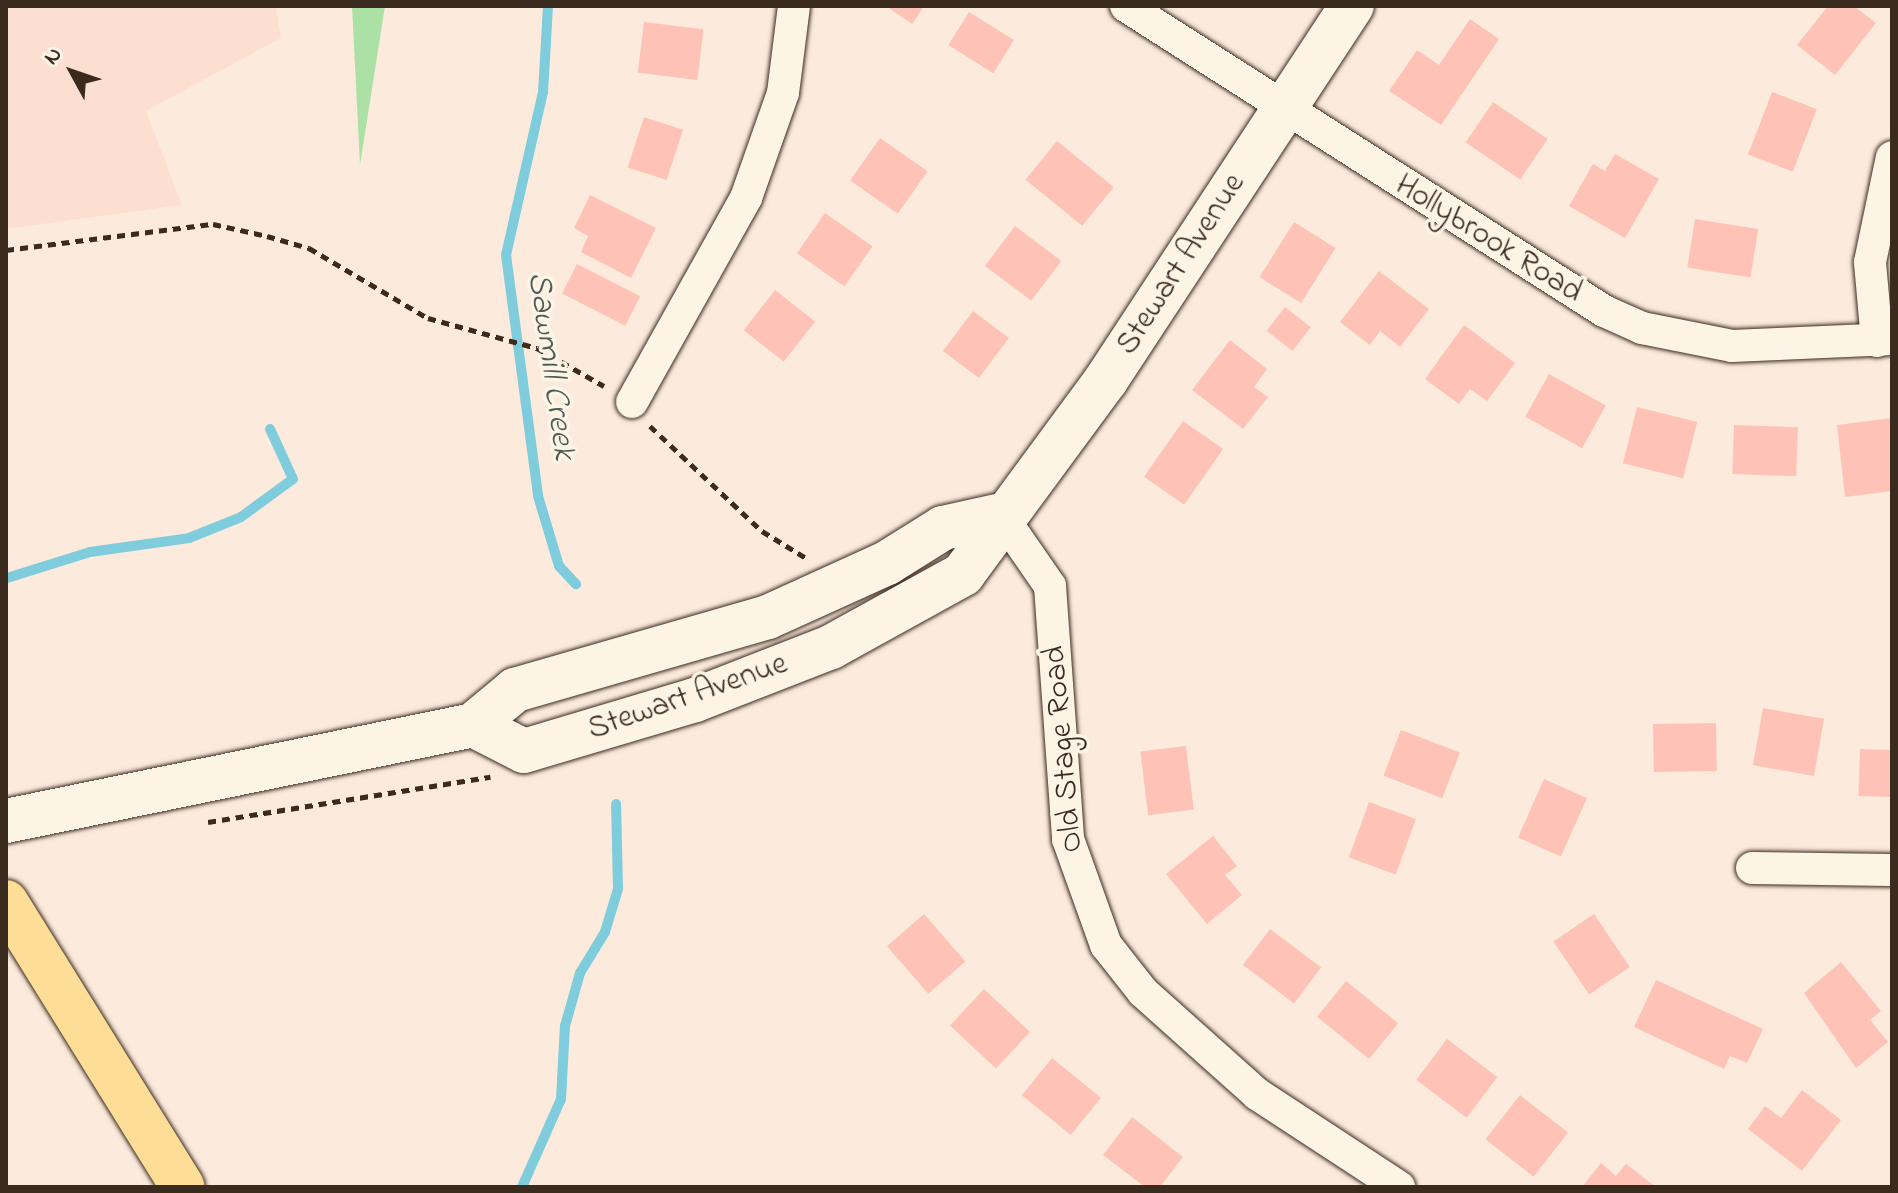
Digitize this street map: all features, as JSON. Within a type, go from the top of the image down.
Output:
[{"type":"highway","points":[[6,902],[183,1187]]},
{"type":"street","points":[[632,402],[717,259],[758,169],[783,93],[794,6]]},
{"type":"street","name":"Hollybrook Road","points":[[1126,6],[1559,287],[1642,328],[1770,348],[1884,340]]},
{"type":"street","name":"Stewart Avenue","points":[[473,725],[524,751],[770,673],[872,628],[963,574],[1001,515],[1106,380],[1352,6]]},
{"type":"street","points":[[1884,340],[1870,262],[1892,157]]},
{"type":"street","name":"Stewart Avenue","points":[[6,821],[473,725],[515,690],[768,617],[887,563],[943,528],[1001,515]]},
{"type":"street","name":"Old Stage Road","points":[[1001,515],[1050,586],[1068,839],[1106,945],[1143,992],[1257,1094],[1383,1182]]},
{"type":"street","points":[[1752,868],[1892,870]]},
{"type":"path","points":[[6,250],[213,224],[309,248],[415,312],[537,348],[632,402],[671,452],[762,531],[789,551],[821,559]]},
{"type":"shaded area","points":[[6,6],[276,6],[281,38],[146,111],[182,205],[6,229]]},
{"type":"green space","points":[[352,6],[385,6],[360,165]]},
{"type":"building","points":[[886,6],[924,6],[912,24]]},
{"type":"building","points":[[1828,6],[1854,6],[1876,23],[1835,75],[1797,45]]},
{"type":"building","points":[[969,12],[1014,40],[993,73],[948,45]]},
{"type":"building","points":[[1470,19],[1499,39],[1441,125],[1389,91],[1417,50],[1439,65]]},
{"type":"building","points":[[644,22],[704,29],[697,80],[638,73]]},
{"type":"building","points":[[1772,92],[1817,109],[1793,172],[1748,155]]},
{"type":"building","points":[[1493,102],[1548,139],[1520,180],[1466,143]]},
{"type":"building","points":[[644,117],[683,130],[667,180],[628,167]]},
{"type":"building","points":[[880,138],[928,171],[898,214],[850,181]]},
{"type":"building","points":[[1057,141],[1114,187],[1082,226],[1026,180]]},
{"type":"building","points":[[1615,154],[1659,179],[1625,238],[1569,206],[1593,164],[1605,171]]},
{"type":"building","points":[[590,195],[656,228],[631,278],[581,252],[588,236],[574,228]]},
{"type":"building","points":[[825,213],[873,246],[844,286],[797,253]]},
{"type":"building","points":[[1695,219],[1758,229],[1751,277],[1687,267]]},
{"type":"building","points":[[1294,222],[1336,248],[1301,303],[1260,277]]},
{"type":"building","points":[[1015,226],[1061,261],[1031,301],[985,266]]},
{"type":"building","points":[[577,264],[640,296],[625,326],[562,293]]},
{"type":"building","points":[[1379,271],[1429,309],[1400,347],[1380,331],[1370,345],[1340,322]]},
{"type":"building","points":[[775,290],[815,321],[784,362],[744,330]]},
{"type":"building","points":[[1285,307],[1311,327],[1293,351],[1267,331]]},
{"type":"building","points":[[973,311],[1009,338],[979,378],[943,351]]},
{"type":"building","points":[[1464,325],[1515,363],[1487,401],[1470,389],[1459,404],[1425,379]]},
{"type":"building","points":[[1230,340],[1267,369],[1254,387],[1268,397],[1243,429],[1192,390]]},
{"type":"building","points":[[1549,374],[1606,406],[1582,448],[1525,417]]},
{"type":"building","points":[[1637,407],[1697,422],[1683,478],[1623,463]]},
{"type":"building","points":[[1892,418],[1892,491],[1845,497],[1837,425]]},
{"type":"building","points":[[1183,421],[1223,449],[1184,505],[1144,477]]},
{"type":"building","points":[[1734,425],[1798,427],[1796,476],[1732,474]]},
{"type":"building","points":[[1763,708],[1824,719],[1814,776],[1753,765]]},
{"type":"building","points":[[1716,723],[1717,771],[1654,772],[1653,724]]},
{"type":"building","points":[[1401,730],[1460,753],[1442,798],[1383,776]]},
{"type":"building","points":[[1186,746],[1194,810],[1148,815],[1140,752]]},
{"type":"building","points":[[1860,749],[1892,750],[1890,797],[1858,796]]},
{"type":"building","points":[[1544,779],[1587,798],[1561,857],[1518,837]]},
{"type":"building","points":[[1369,802],[1416,819],[1396,875],[1349,857]]},
{"type":"building","points":[[1213,836],[1237,866],[1225,875],[1242,895],[1207,924],[1166,874]]},
{"type":"building","points":[[924,914],[965,962],[928,994],[887,946]]},
{"type":"building","points":[[1594,914],[1630,967],[1589,994],[1553,941]]},
{"type":"building","points":[[1270,929],[1321,968],[1294,1003],[1243,965]]},
{"type":"building","points":[[1841,962],[1881,1011],[1870,1020],[1888,1042],[1856,1068],[1804,993]]},
{"type":"building","points":[[1656,980],[1763,1029],[1747,1063],[1730,1056],[1724,1069],[1634,1027]]},
{"type":"building","points":[[1346,981],[1398,1023],[1369,1059],[1317,1017]]},
{"type":"building","points":[[984,989],[1030,1032],[996,1069],[950,1026]]},
{"type":"building","points":[[1447,1039],[1497,1077],[1467,1118],[1416,1080]]},
{"type":"building","points":[[1052,1058],[1101,1098],[1071,1135],[1022,1095]]},
{"type":"building","points":[[1802,1090],[1841,1120],[1802,1171],[1748,1129],[1765,1106],[1781,1118]]},
{"type":"building","points":[[1520,1095],[1568,1133],[1534,1177],[1486,1139]]},
{"type":"building","points":[[1132,1117],[1183,1157],[1160,1187],[1145,1187],[1103,1155]]},
{"type":"building","points":[[1601,1163],[1616,1176],[1626,1164],[1656,1187],[1582,1187]]},
{"type":"waterway","name":"Sawmill Creek","points":[[548,6],[543,92],[506,255],[538,496],[559,566],[576,584]]},
{"type":"waterway","points":[[7,578],[90,552],[189,538],[241,517],[293,479],[270,429]]},
{"type":"waterway","name":"Sawmill Creek","points":[[522,1187],[561,1099],[565,1026],[580,973],[605,932],[618,889],[616,804]]}]
